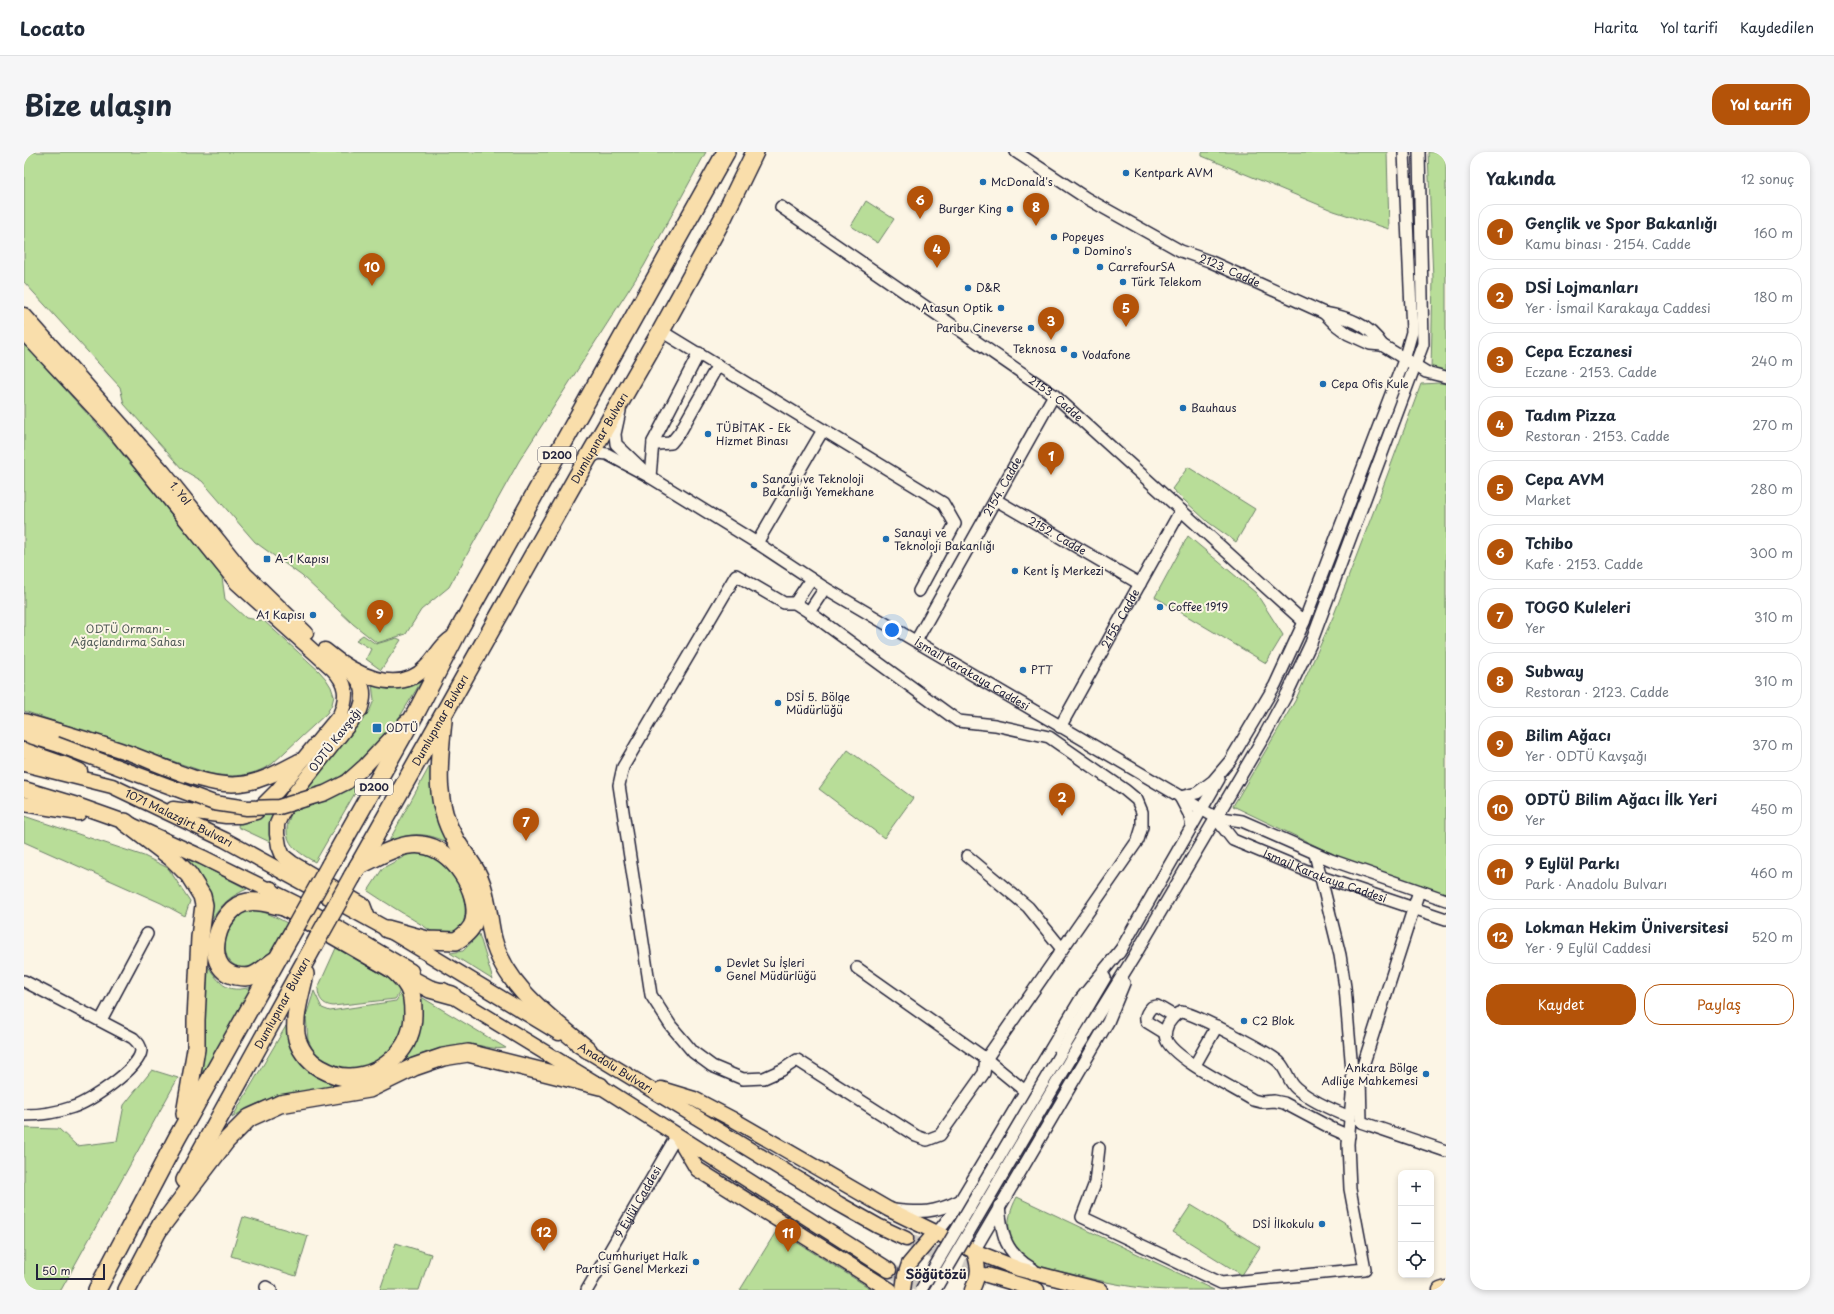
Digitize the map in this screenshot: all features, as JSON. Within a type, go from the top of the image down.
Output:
[{"type":"highway","name":"D200","points":[[278,959],[726,152]]},
{"type":"highway","name":"Dumlupınar Bulvarı","points":[[127,1290],[156,1233],[318,938],[661,331],[723,218],[755,152]]},
{"type":"highway","points":[[444,713],[438,770],[440,800],[446,822],[455,840],[468,856],[479,876],[486,896],[494,939],[500,957],[514,980],[530,1000],[588,1050]]},
{"type":"highway","points":[[125,822],[172,858],[189,875],[202,896],[204,904],[199,944],[196,1049],[182,1130]]},
{"type":"highway","points":[[355,872],[398,848],[410,844],[423,845],[438,851],[451,859],[462,872],[470,888],[474,905],[474,921],[468,932],[456,941],[427,940],[387,929]]},
{"type":"highway","points":[[270,890],[284,908]]},
{"type":"highway","points":[[278,959],[254,975],[244,978],[233,976],[220,966],[216,953],[215,942],[226,918],[241,904],[257,902],[284,908],[430,989],[452,995]]},
{"type":"highway","points":[[309,956],[295,1020],[296,1036],[301,1051],[315,1065],[333,1074],[350,1078],[371,1074],[391,1062],[406,1044],[413,1025],[412,997],[408,987],[400,976],[392,969]]},
{"type":"highway","points":[[97,1290],[182,1130],[278,959]]},
{"type":"highway","points":[[156,1233],[226,1140],[249,1118],[280,1104],[369,1089],[414,1067],[443,1056],[468,1053],[600,1086]]},
{"type":"main road","name":"1. Yol","points":[[24,315],[134,446],[237,583],[267,604],[325,651],[338,669]]},
{"type":"main road","name":"1. Yol","points":[[24,332],[108,424],[134,446]]},
{"type":"main road","points":[[267,604],[284,626],[338,669],[383,680],[402,681],[413,677],[426,667],[442,645],[456,636]]},
{"type":"main road","name":"ODTÜ Kavşağı","points":[[158,807],[210,815],[240,816],[256,812],[277,792],[340,715],[344,706],[346,689],[338,669]]},
{"type":"main road","name":"ODTÜ Kavşağı","points":[[283,856],[276,834],[277,824],[288,802],[354,719],[364,700],[360,682],[338,669]]},
{"type":"main road","points":[[24,734],[56,744],[214,803],[242,808],[262,809],[279,807],[326,793],[347,782],[366,766],[418,709]]},
{"type":"main road","points":[[24,721],[130,753],[188,776],[224,784],[254,782],[303,759]]},
{"type":"main road","points":[[24,750],[64,764],[112,786]]},
{"type":"main road","name":"1071 Malazgirt Bulvarı","points":[[24,764],[112,786],[225,840],[325,895]]},
{"type":"main road","points":[[24,789],[77,805],[125,822],[270,890],[318,916],[452,995],[600,1086],[889,1270]]},
{"type":"main road","points":[[24,804],[125,822]]},
{"type":"main road","points":[[263,860],[283,856],[292,863],[363,905],[368,919]]},
{"type":"main road","name":"Anadolu Bulvarı","points":[[325,895],[387,929],[839,1204],[906,1239]]},
{"type":"main road","points":[[641,1084],[694,1099],[734,1120],[888,1209],[974,1251],[1019,1269],[1100,1290]]},
{"type":"main road","points":[[677,1135],[697,1169],[890,1290]]},
{"type":"main road","points":[[903,1290],[909,1264],[935,1233]]},
{"type":"main road","points":[[972,1290],[978,1278],[978,1264],[974,1251]]},
{"type":"main road","points":[[987,1275],[1037,1290]]},
{"type":"main road","points":[[1440,1290],[1446,1288]]},
{"type":"street","name":"2123. Cadde","points":[[1016,152],[1086,198],[1181,251],[1209,261],[1324,313],[1341,316],[1367,328],[1376,336],[1382,345],[1404,360]]},
{"type":"street","points":[[935,1290],[1065,1057],[1122,948],[1275,685],[1304,622],[1404,360],[1412,332],[1404,152]]},
{"type":"street","points":[[921,1290],[1065,1057],[1135,955],[1215,817],[1263,738],[1287,694],[1311,643],[1416,367],[1424,340],[1419,152]]},
{"type":"street","name":"2153. Cadde","points":[[781,207],[1054,395],[1304,622]]},
{"type":"street","points":[[661,331],[943,503],[955,524],[919,592]]},
{"type":"street","points":[[650,477],[653,442],[699,353]]},
{"type":"street","points":[[1404,360],[1426,372],[1446,377]]},
{"type":"street","points":[[653,442],[658,444],[671,443],[680,432],[718,365]]},
{"type":"street","name":"2154. Cadde","points":[[916,641],[1054,395]]},
{"type":"street","name":"İsmail Karakaya Caddesi","points":[[622,399],[615,434],[616,444],[650,477]]},
{"type":"street","points":[[757,543],[823,430]]},
{"type":"street","name":"İsmail Karakaya Caddesi","points":[[577,478],[591,457],[599,453],[607,454],[650,477],[757,543],[824,588],[1215,817],[1233,840],[1320,877],[1414,907],[1446,919]]},
{"type":"street","name":"2152. Cadde","points":[[996,500],[1140,584]]},
{"type":"street","name":"2155. Cadde","points":[[1060,727],[1181,510]]},
{"type":"street","points":[[736,575],[784,603],[795,603],[958,720],[996,725],[1049,737],[1125,790],[1137,800],[1142,812],[1142,827],[1138,840],[986,1059],[984,1073],[945,1129],[940,1135],[927,1140],[916,1136],[797,1060],[782,1070],[764,1078],[743,1079],[712,1066],[693,1052],[671,1026],[652,995],[618,784],[623,767],[736,575]]},
{"type":"street","points":[[795,603],[811,579]]},
{"type":"street","points":[[809,612],[824,588]]},
{"type":"street","points":[[1192,826],[1189,814],[1180,797],[1197,793],[1213,781],[1230,761]]},
{"type":"street","name":"İsmail Karakaya Caddesi","points":[[1215,817],[1242,821],[1315,854],[1446,900]]},
{"type":"street","points":[[1099,1148],[1095,1183],[1082,1217],[1221,1283],[1364,1269],[1350,1189],[1349,1136],[1353,1083],[1345,987],[1340,955],[1315,854]]},
{"type":"street","points":[[967,856],[1028,907],[1062,949]]},
{"type":"street","points":[[1419,891],[1360,1075],[1361,1122],[1446,1151]]},
{"type":"street","points":[[101,1020],[147,934]]},
{"type":"street","points":[[935,1233],[947,1221],[1080,1000],[1122,948]]},
{"type":"street","points":[[974,1251],[1108,1022],[1135,955]]},
{"type":"street","points":[[857,968],[986,1059],[1025,1091]]},
{"type":"street","points":[[24,981],[133,1038],[140,1045],[141,1051],[135,1063],[118,1079],[90,1098],[75,1106],[42,1115],[24,1115]]},
{"type":"street","points":[[1165,1033],[1147,1022],[1146,1017],[1148,1013],[1152,1007],[1157,1006],[1174,1016]]},
{"type":"street","points":[[1349,1136],[1280,1102],[1261,1102],[1253,1100],[1175,1052],[1167,1042],[1165,1033],[1174,1016],[1178,1013],[1184,1012],[1217,1026],[1276,1060],[1297,1089],[1318,1102],[1350,1117]]},
{"type":"street","points":[[1194,1064],[1217,1026]]},
{"type":"street","name":"9 Eylül Caddesi","points":[[587,1290],[677,1135]]},
{"type":"street","points":[[888,1209],[918,1212],[942,1209],[959,1201]]},
{"type":"street","points":[[999,1206],[1003,1238],[1010,1252],[1020,1262],[1045,1276]]},
{"type":"green space","points":[[24,152],[706,152],[644,266],[519,461],[449,587],[421,610],[406,634],[377,643],[353,624],[302,576],[255,542],[202,481],[183,470],[124,404],[120,387],[24,282]]},
{"type":"green space","points":[[1202,152],[1387,152],[1389,229],[1334,211],[1202,156]]},
{"type":"green space","points":[[1428,152],[1446,152],[1446,371],[1431,370],[1433,279]]},
{"type":"green space","points":[[866,201],[894,219],[878,243],[851,226]]},
{"type":"green space","name":"ODTÜ Ormanı - Ağaçlandırma Sahası","points":[[24,344],[111,440],[222,577],[225,599],[246,618],[264,621],[319,671],[331,687],[334,696],[327,713],[272,764],[249,774],[225,776],[208,773],[24,711]]},
{"type":"green space","points":[[1421,384],[1446,384],[1446,895],[1337,856],[1233,806],[1295,701],[1333,617]]},
{"type":"green space","points":[[1188,467],[1255,509],[1236,542],[1208,522],[1172,489]]},
{"type":"green space","points":[[1188,536],[1256,593],[1283,635],[1266,663],[1155,597]]},
{"type":"green space","points":[[363,635],[376,644],[397,638],[401,640],[381,670],[366,659],[371,649],[356,640]]},
{"type":"green space","points":[[424,677],[374,759],[297,802],[370,710],[374,700],[372,684]]},
{"type":"green space","points":[[848,750],[913,798],[884,838],[819,789]]},
{"type":"green space","points":[[433,760],[433,809],[447,842],[425,835],[405,836],[389,841]]},
{"type":"green space","points":[[309,764],[283,794],[275,808],[270,842],[238,827],[239,820],[305,765]]},
{"type":"green space","points":[[362,781],[315,862],[300,853],[290,843],[287,830],[288,821],[292,812],[331,797]]},
{"type":"green space","points":[[24,816],[144,856],[168,868],[190,901],[185,916],[161,903],[24,842]]},
{"type":"green space","points":[[176,852],[247,889],[228,900],[216,913],[208,925]]},
{"type":"green space","points":[[424,852],[447,866],[458,881],[462,891],[465,913],[463,923],[458,930],[450,934],[434,933],[368,891],[383,868],[411,853]]},
{"type":"green space","points":[[246,910],[262,912],[287,923],[273,948],[266,957],[256,965],[244,968],[233,964],[229,959],[226,953],[225,941],[229,930],[235,921]]},
{"type":"green space","points":[[479,934],[493,980],[450,953],[463,951]]},
{"type":"green space","points":[[336,948],[399,984],[399,992],[395,999],[333,1006],[324,1003],[320,998],[318,988]]},
{"type":"green space","points":[[205,962],[216,978],[226,987],[239,989],[258,985],[201,1083],[206,993]]},
{"type":"green space","points":[[403,990],[407,1012],[399,1042],[383,1058],[361,1070],[335,1070],[316,1056],[308,1040],[306,1016],[314,991],[322,1008],[330,1011],[396,1001]]},
{"type":"green space","points":[[418,995],[506,1048],[475,1045],[447,1047],[403,1062],[417,1039],[420,1016]]},
{"type":"green space","points":[[286,1026],[291,1042],[346,1085],[264,1101],[247,1108],[232,1118]]},
{"type":"green space","points":[[152,1070],[178,1078],[61,1290],[24,1290],[24,1128],[59,1129],[77,1146],[117,1141],[124,1105]]},
{"type":"green space","points":[[1017,1197],[1214,1290],[1168,1290],[1130,1286],[1104,1282],[1052,1270],[1033,1263],[1021,1254],[1015,1247],[1009,1232],[1010,1215]]},
{"type":"green space","points":[[1191,1205],[1260,1247],[1242,1275],[1173,1232]]},
{"type":"green space","points":[[243,1217],[308,1236],[296,1276],[231,1256]]},
{"type":"green space","points":[[777,1230],[873,1290],[740,1290]]},
{"type":"green space","points":[[396,1243],[431,1254],[419,1290],[380,1290]]},
{"type":"tunnel","points":[[906,1239],[945,1258],[987,1275]]},
{"type":"tunnel","points":[[889,1270],[929,1290]]},
{"type":"place","name":"Kentpark AVM","points":[[1126,173]]},
{"type":"place","name":"McDonald's","points":[[983,182]]},
{"type":"place","name":"Burger King","points":[[1010,209]]},
{"type":"place","name":"Tchibo","points":[[920,219]]},
{"type":"place","name":"Subway","points":[[1036,226]]},
{"type":"place","name":"Popeyes","points":[[1054,237]]},
{"type":"place","name":"Domino's","points":[[1076,251]]},
{"type":"place","name":"CarrefourSA","points":[[1100,267]]},
{"type":"place","name":"Tadım Pizza","points":[[937,268]]},
{"type":"place","name":"Türk Telekom","points":[[1123,282]]},
{"type":"place","name":"ODTÜ Bilim Ağacı İlk Yeri","points":[[372,286]]},
{"type":"place","name":"D&R","points":[[968,288]]},
{"type":"place","name":"Atasun Optik","points":[[1001,308]]},
{"type":"place","name":"Cepa AVM","points":[[1126,327]]},
{"type":"place","name":"Paribu Cineverse","points":[[1031,328]]},
{"type":"place","name":"Cepa Eczanesi","points":[[1051,340]]},
{"type":"place","name":"Teknosa","points":[[1064,349]]},
{"type":"place","name":"Vodafone","points":[[1074,355]]},
{"type":"place","name":"Cepa Ofis Kule","points":[[1323,384]]},
{"type":"place","name":"Bauhaus","points":[[1183,408]]},
{"type":"place","name":"TÜBİTAK - Ek Hizmet Binası","points":[[708,434]]},
{"type":"place","name":"Gençlik ve Spor Bakanlığı","points":[[1051,475]]},
{"type":"place","name":"Sanayi ve Teknoloji Bakanlığı Yemekhane","points":[[754,485]]},
{"type":"place","name":"Sanayi ve Teknoloji Bakanlığı","points":[[886,539]]},
{"type":"place","name":"A-1 Kapısı","points":[[267,559]]},
{"type":"place","name":"Kent İş Merkezi","points":[[1015,571]]},
{"type":"place","name":"Coffee 1919","points":[[1160,607]]},
{"type":"place","name":"A1 Kapısı","points":[[313,615]]},
{"type":"place","name":"Bilim Ağacı","points":[[380,633]]},
{"type":"place","name":"PTT","points":[[1023,670]]},
{"type":"place","name":"DSİ 5. Bölge Müdürlüğü","points":[[778,703]]},
{"type":"place","name":"ODTÜ","points":[[377,728]]},
{"type":"place","name":"DSİ Lojmanları","points":[[1062,816]]},
{"type":"place","name":"TOGO Kuleleri","points":[[526,841]]},
{"type":"place","name":"Devlet Su İşleri Genel Müdürlüğü","points":[[718,969]]},
{"type":"place","name":"C2 Blok","points":[[1244,1021]]},
{"type":"place","name":"Ankara Bölge Adliye Mahkemesi","points":[[1426,1074]]},
{"type":"place","name":"DSİ İlkokulu","points":[[1322,1224]]},
{"type":"place","name":"Lokman Hekim Üniversitesi","points":[[544,1251]]},
{"type":"place","name":"9 Eylül Parkı","points":[[788,1252]]},
{"type":"place","name":"Cumhuriyet Halk Partisi Genel Merkezi","points":[[696,1262]]},
{"type":"district","name":"Söğütözü","points":[[936,1274]]}]
